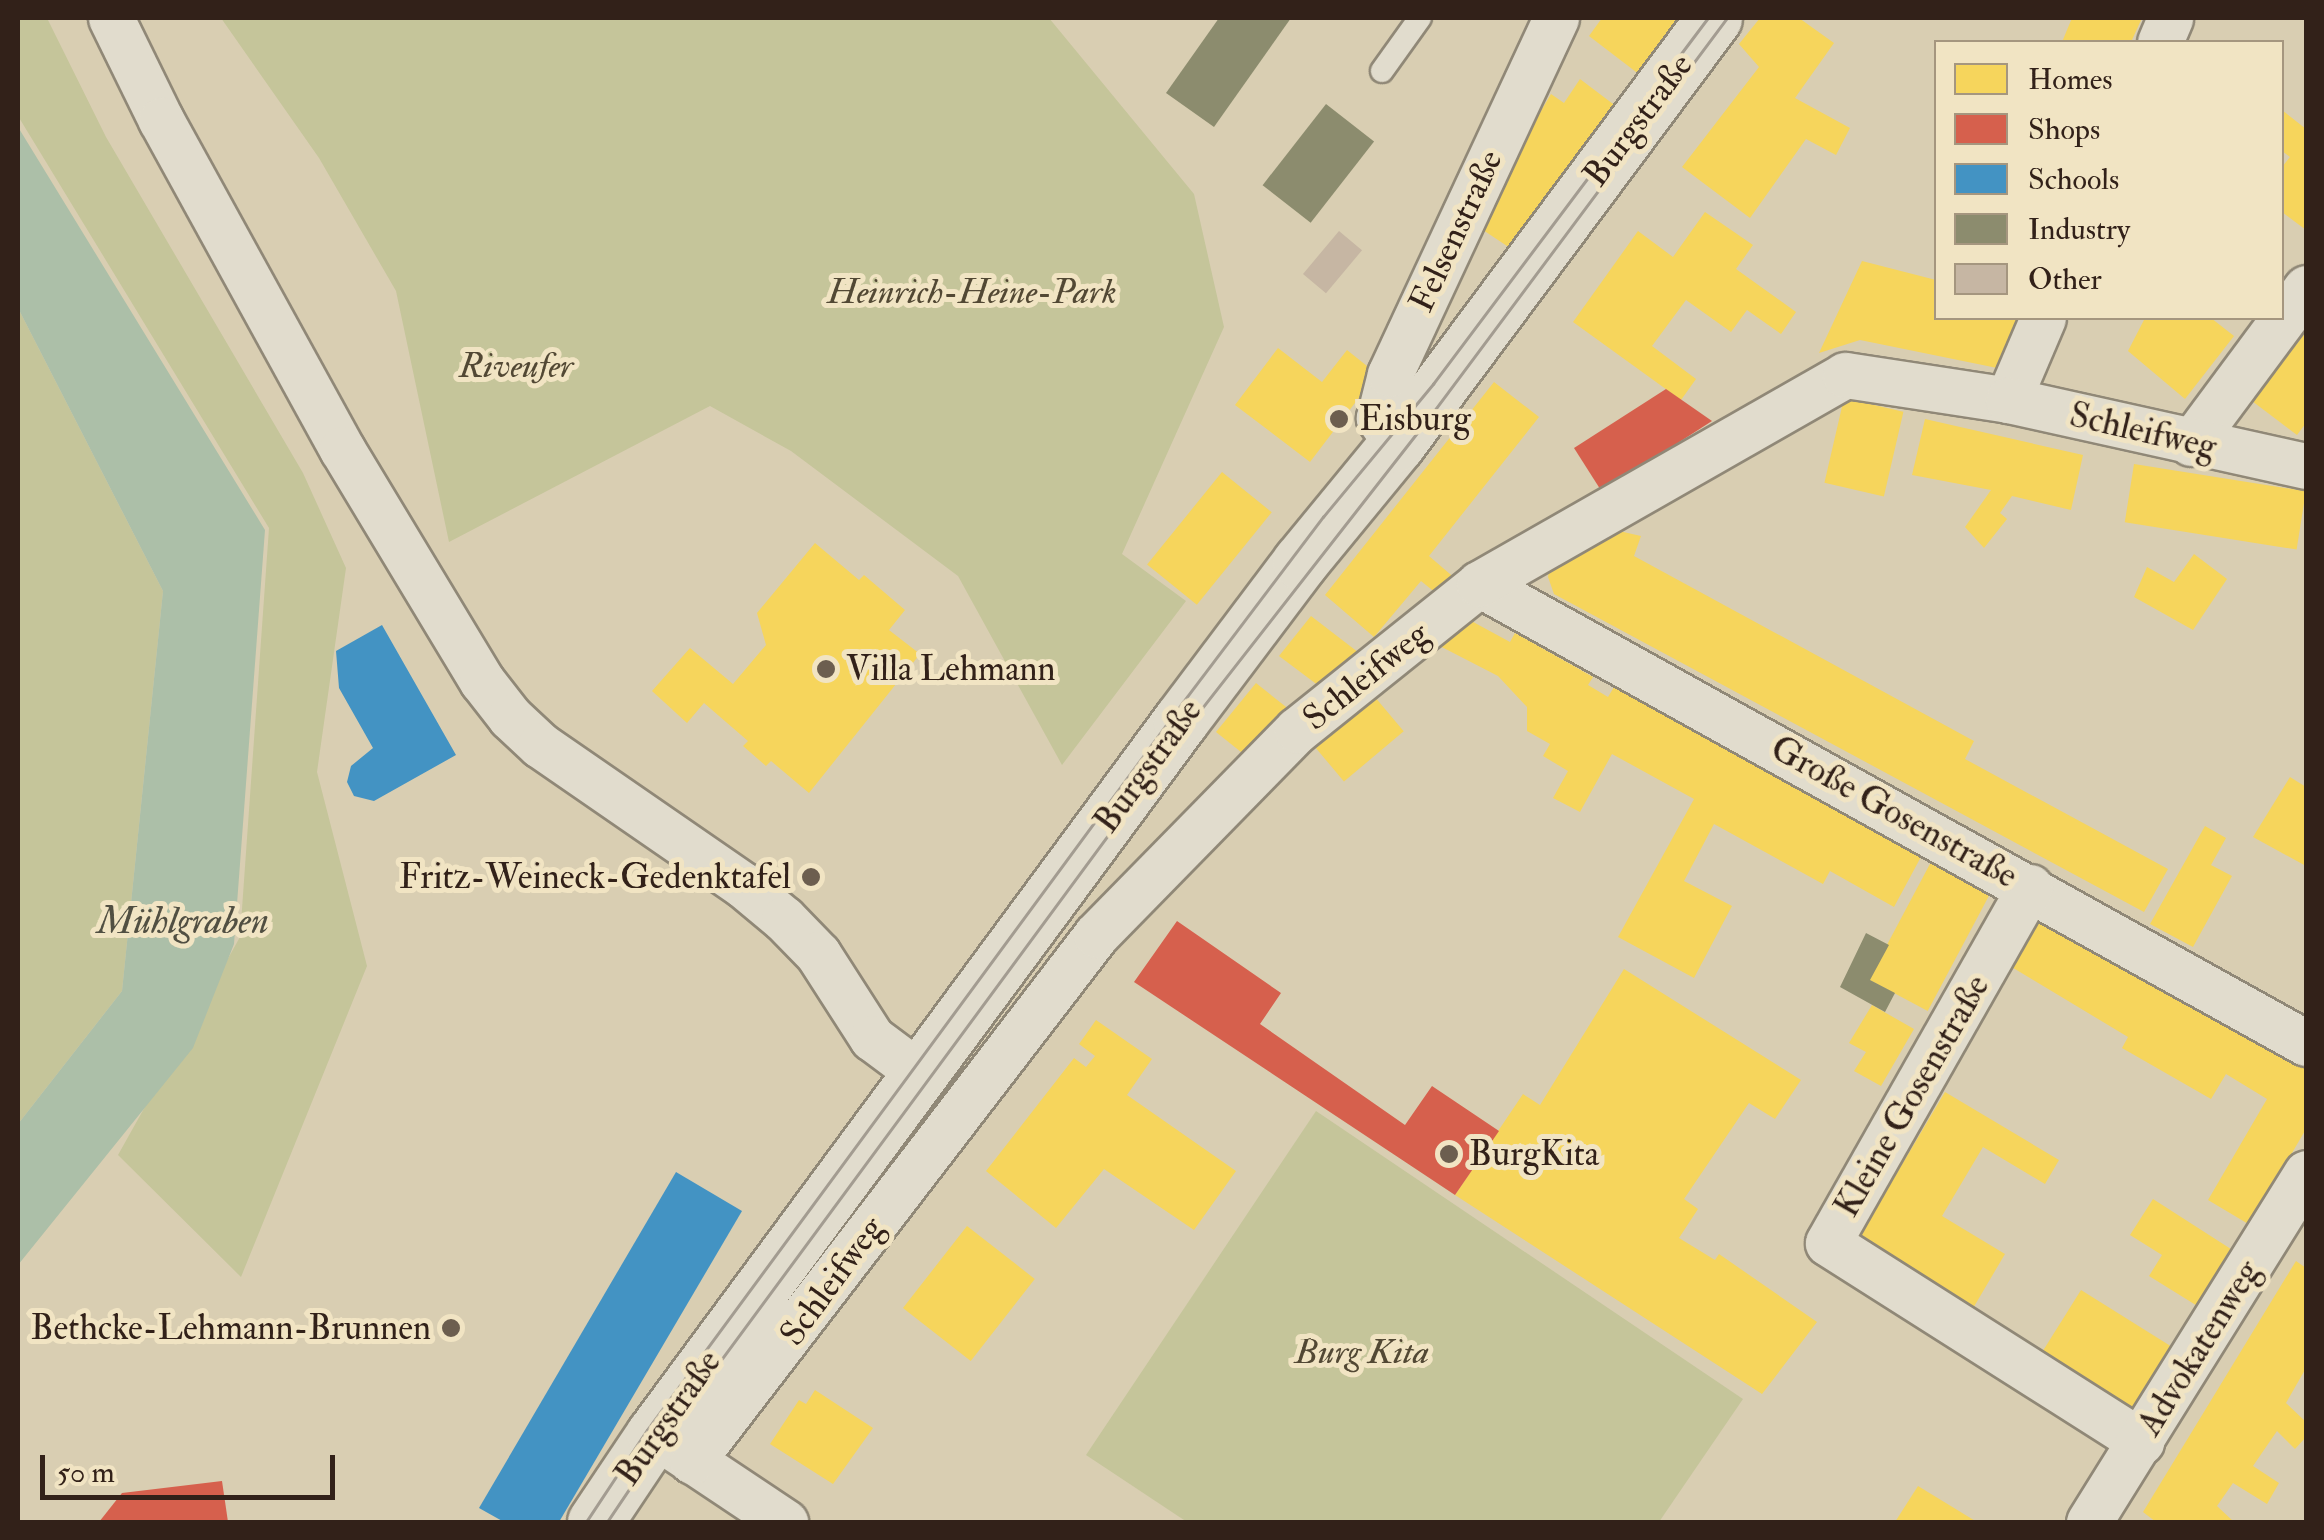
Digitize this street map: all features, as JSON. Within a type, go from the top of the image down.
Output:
[{"type":"street","points":[[111,18],[161,120],[342,449],[491,693],[540,746],[743,885],[784,918],[818,954],[872,1038],[919,1073]]},
{"type":"street","name":"Burgstraße","points":[[595,1522],[673,1448],[919,1073],[1300,562],[1398,444],[1714,18]]},
{"type":"street","name":"Felsenstraße","points":[[1398,444],[1378,418],[1390,374],[1550,20]]},
{"type":"street","points":[[2284,318],[2306,288]]},
{"type":"street","points":[[2008,400],[2042,320]]},
{"type":"street","points":[[2191,443],[2282,320]]},
{"type":"street","name":"Schleifweg","points":[[673,1448],[1096,935],[1298,730],[1480,584],[1845,375],[2008,400],[2306,466]]},
{"type":"street","name":"Große Gosenstraße","points":[[1480,584],[2306,1043]]},
{"type":"street","name":"Kleine Gosenstraße","points":[[2030,887],[1828,1243],[2141,1442]]},
{"type":"street","name":"Advokatenweg","points":[[2089,1522],[2306,1173]]},
{"type":"street","points":[[673,1448],[785,1522]]},
{"type":"lane","points":[[1382,71],[1420,18]]},
{"type":"green space","points":[[18,18],[47,18],[106,137],[303,473],[346,568],[317,772],[367,966],[241,1277],[118,1155],[240,937],[269,528],[18,116]]},
{"type":"green space","name":"Heinrich-Heine-Park","points":[[221,18],[1049,18],[1194,194],[1224,327],[1122,554],[1186,601],[1062,765],[958,576],[791,451],[710,406],[449,542],[396,291],[319,158]]},
{"type":"green space","points":[[18,308],[163,591],[122,991],[18,1124]]},
{"type":"green space","name":"Burg Kita","points":[[1316,1111],[1743,1399],[1659,1522],[1187,1522],[1086,1455]]},
{"type":"water","name":"Mühlgraben","points":[[18,127],[265,530],[234,944],[193,1048],[18,1265],[18,1124],[122,991],[163,591],[18,308]]},
{"type":"building: Homes","points":[[1602,18],[1684,18],[1640,75],[1589,36]]},
{"type":"building: Homes","points":[[1760,18],[1799,18],[1834,43],[1795,98],[1850,128],[1836,155],[1806,139],[1750,218],[1682,167],[1759,67],[1739,44]]},
{"type":"building: Homes","points":[[2072,18],[2142,18],[2132,40],[2063,40]]},
{"type":"building: Homes","points":[[1580,79],[1617,107],[1516,252],[1474,224],[1551,94],[1564,103]]},
{"type":"building: Homes","points":[[2284,112],[2306,129],[2306,230],[2284,214],[2284,164],[2290,157],[2284,152]]},
{"type":"building: Homes","points":[[1705,212],[1753,245],[1736,269],[1796,312],[1781,334],[1747,310],[1731,332],[1686,300],[1652,346],[1696,379],[1681,400],[1573,322],[1638,231],[1673,257]]},
{"type":"building: Homes","points":[[1862,261],[1934,279],[1934,320],[2034,320],[2007,370],[1860,340],[1819,353]]},
{"type":"building: Homes","points":[[2144,320],[2214,320],[2234,336],[2185,399],[2128,351]]},
{"type":"building: Homes","points":[[2306,332],[2306,423],[2297,435],[2252,401]]},
{"type":"building: Homes","points":[[1278,348],[1322,382],[1347,350],[1377,374],[1310,462],[1235,405]]},
{"type":"building: Homes","points":[[1494,382],[1539,417],[1429,556],[1457,580],[1437,594],[1421,581],[1374,637],[1325,595]]},
{"type":"building: Homes","points":[[1844,398],[1903,412],[1884,496],[1824,483]]},
{"type":"building: Homes","points":[[1925,419],[2083,455],[2071,510],[2012,496],[2000,513],[2007,519],[1984,548],[1965,527],[1991,490],[1912,475]]},
{"type":"building: Homes","points":[[2134,464],[2306,491],[2297,549],[2125,522]]},
{"type":"building: Homes","points":[[1222,472],[1272,512],[1197,605],[1147,564]]},
{"type":"building: Homes","points":[[1597,526],[1641,536],[1634,556],[1974,741],[1965,759],[2168,869],[2144,912],[1554,594],[1548,577],[1551,560]]},
{"type":"building: Homes","name":"Villa Lehmann","points":[[815,543],[859,580],[864,575],[905,610],[889,630],[920,654],[809,793],[771,761],[766,766],[743,746],[748,741],[704,703],[687,723],[652,691],[690,648],[733,684],[766,645],[757,613]]},
{"type":"building: Homes","points":[[2194,554],[2227,579],[2193,630],[2134,597],[2147,567],[2174,582]]},
{"type":"building: Homes","points":[[1311,616],[1363,656],[1323,689],[1279,656]]},
{"type":"building: Homes","points":[[1464,617],[1510,642],[1515,633],[1593,677],[1588,685],[1608,697],[1614,687],[1922,855],[1894,907],[1830,871],[1823,884],[1714,824],[1684,881],[1732,906],[1694,978],[1618,937],[1694,799],[1612,754],[1580,812],[1553,798],[1568,771],[1543,756],[1550,744],[1527,731],[1527,707],[1498,676],[1432,642]]},
{"type":"building: Homes","points":[[1256,683],[1295,714],[1246,756],[1216,732]]},
{"type":"building: Homes","points":[[1369,690],[1404,731],[1344,782],[1309,740]]},
{"type":"building: Homes","points":[[2290,777],[2306,787],[2306,866],[2253,837]]},
{"type":"building: Homes","points":[[2205,826],[2226,838],[2211,865],[2232,876],[2193,947],[2150,924]]},
{"type":"building: Homes","points":[[1931,862],[1990,893],[1928,1011],[1869,979]]},
{"type":"building: Homes","points":[[2041,913],[2306,1067],[2306,1129],[2250,1225],[2208,1200],[2267,1099],[2226,1074],[2211,1099],[2122,1048],[2128,1037],[2010,966]]},
{"type":"building: Homes","points":[[1624,969],[1801,1080],[1775,1119],[1749,1103],[1684,1199],[1698,1209],[1679,1238],[1715,1260],[1719,1254],[1817,1322],[1762,1394],[1455,1195],[1523,1094],[1540,1105]]},
{"type":"building: Homes","points":[[1872,1005],[1914,1029],[1881,1086],[1854,1071],[1866,1052],[1849,1043]]},
{"type":"building: Homes","points":[[1096,1020],[1152,1059],[1127,1095],[1236,1171],[1194,1230],[1104,1169],[1056,1228],[986,1171],[1074,1058],[1086,1067],[1095,1056],[1079,1044]]},
{"type":"building: Homes","points":[[1945,1092],[2059,1160],[2045,1184],[1983,1147],[1942,1216],[2005,1254],[1972,1310],[1856,1242]]},
{"type":"building: Homes","points":[[2153,1199],[2234,1251],[2199,1307],[2149,1276],[2162,1255],[2130,1235]]},
{"type":"building: Homes","points":[[967,1226],[1035,1279],[971,1361],[903,1308]]},
{"type":"building: Homes","points":[[2296,1261],[2306,1268],[2306,1368],[2286,1403],[2306,1422],[2306,1437],[2295,1449],[2277,1431],[2253,1466],[2279,1483],[2267,1504],[2233,1483],[2217,1506],[2234,1522],[2156,1522],[2143,1512]]},
{"type":"building: Homes","points":[[2081,1290],[2172,1347],[2132,1410],[2041,1354]]},
{"type":"building: Homes","points":[[815,1390],[873,1428],[833,1484],[770,1444],[799,1400],[806,1404]]},
{"type":"building: Homes","points":[[1918,1486],[1977,1522],[1895,1522]]},
{"type":"building: Shops","points":[[1666,389],[1712,421],[1602,492],[1574,448]]},
{"type":"building: Shops","points":[[1177,921],[1281,993],[1260,1024],[1405,1125],[1432,1086],[1499,1131],[1455,1195],[1134,982]]},
{"type":"building: Shops","points":[[222,1481],[228,1522],[99,1522],[122,1493]]},
{"type":"building: Schools","points":[[382,625],[456,755],[374,801],[354,796],[347,782],[351,766],[373,748],[339,688],[336,651]]},
{"type":"building: Schools","points":[[676,1172],[742,1211],[559,1522],[504,1522],[479,1508]]},
{"type":"building: Industry","points":[[1219,18],[1291,18],[1214,127],[1166,93]]},
{"type":"building: Industry","points":[[1326,104],[1374,142],[1311,223],[1263,185]]},
{"type":"building: Industry","points":[[1866,933],[1889,945],[1870,980],[1895,993],[1885,1012],[1840,987]]},
{"type":"building: Other","points":[[1339,231],[1362,250],[1326,293],[1303,274]]},
{"type":"tram line","points":[[586,1522],[647,1430],[1183,702],[1323,517],[1433,384],[1708,18]]},
{"type":"tram line","points":[[607,1522],[662,1440],[1199,712],[1434,411],[1727,18]]},
{"type":"place","name":"Eisburg","points":[[1339,419]]},
{"type":"place","name":"Villa Lehmann","points":[[826,669]]},
{"type":"place","name":"Fritz-Weineck-Gedenktafel","points":[[811,877]]},
{"type":"place","name":"BurgKita","points":[[1449,1154]]},
{"type":"place","name":"Bethcke-Lehmann-Brunnen","points":[[451,1328]]},
{"type":"park label","name":"Riveufer","points":[[516,366]]}]
